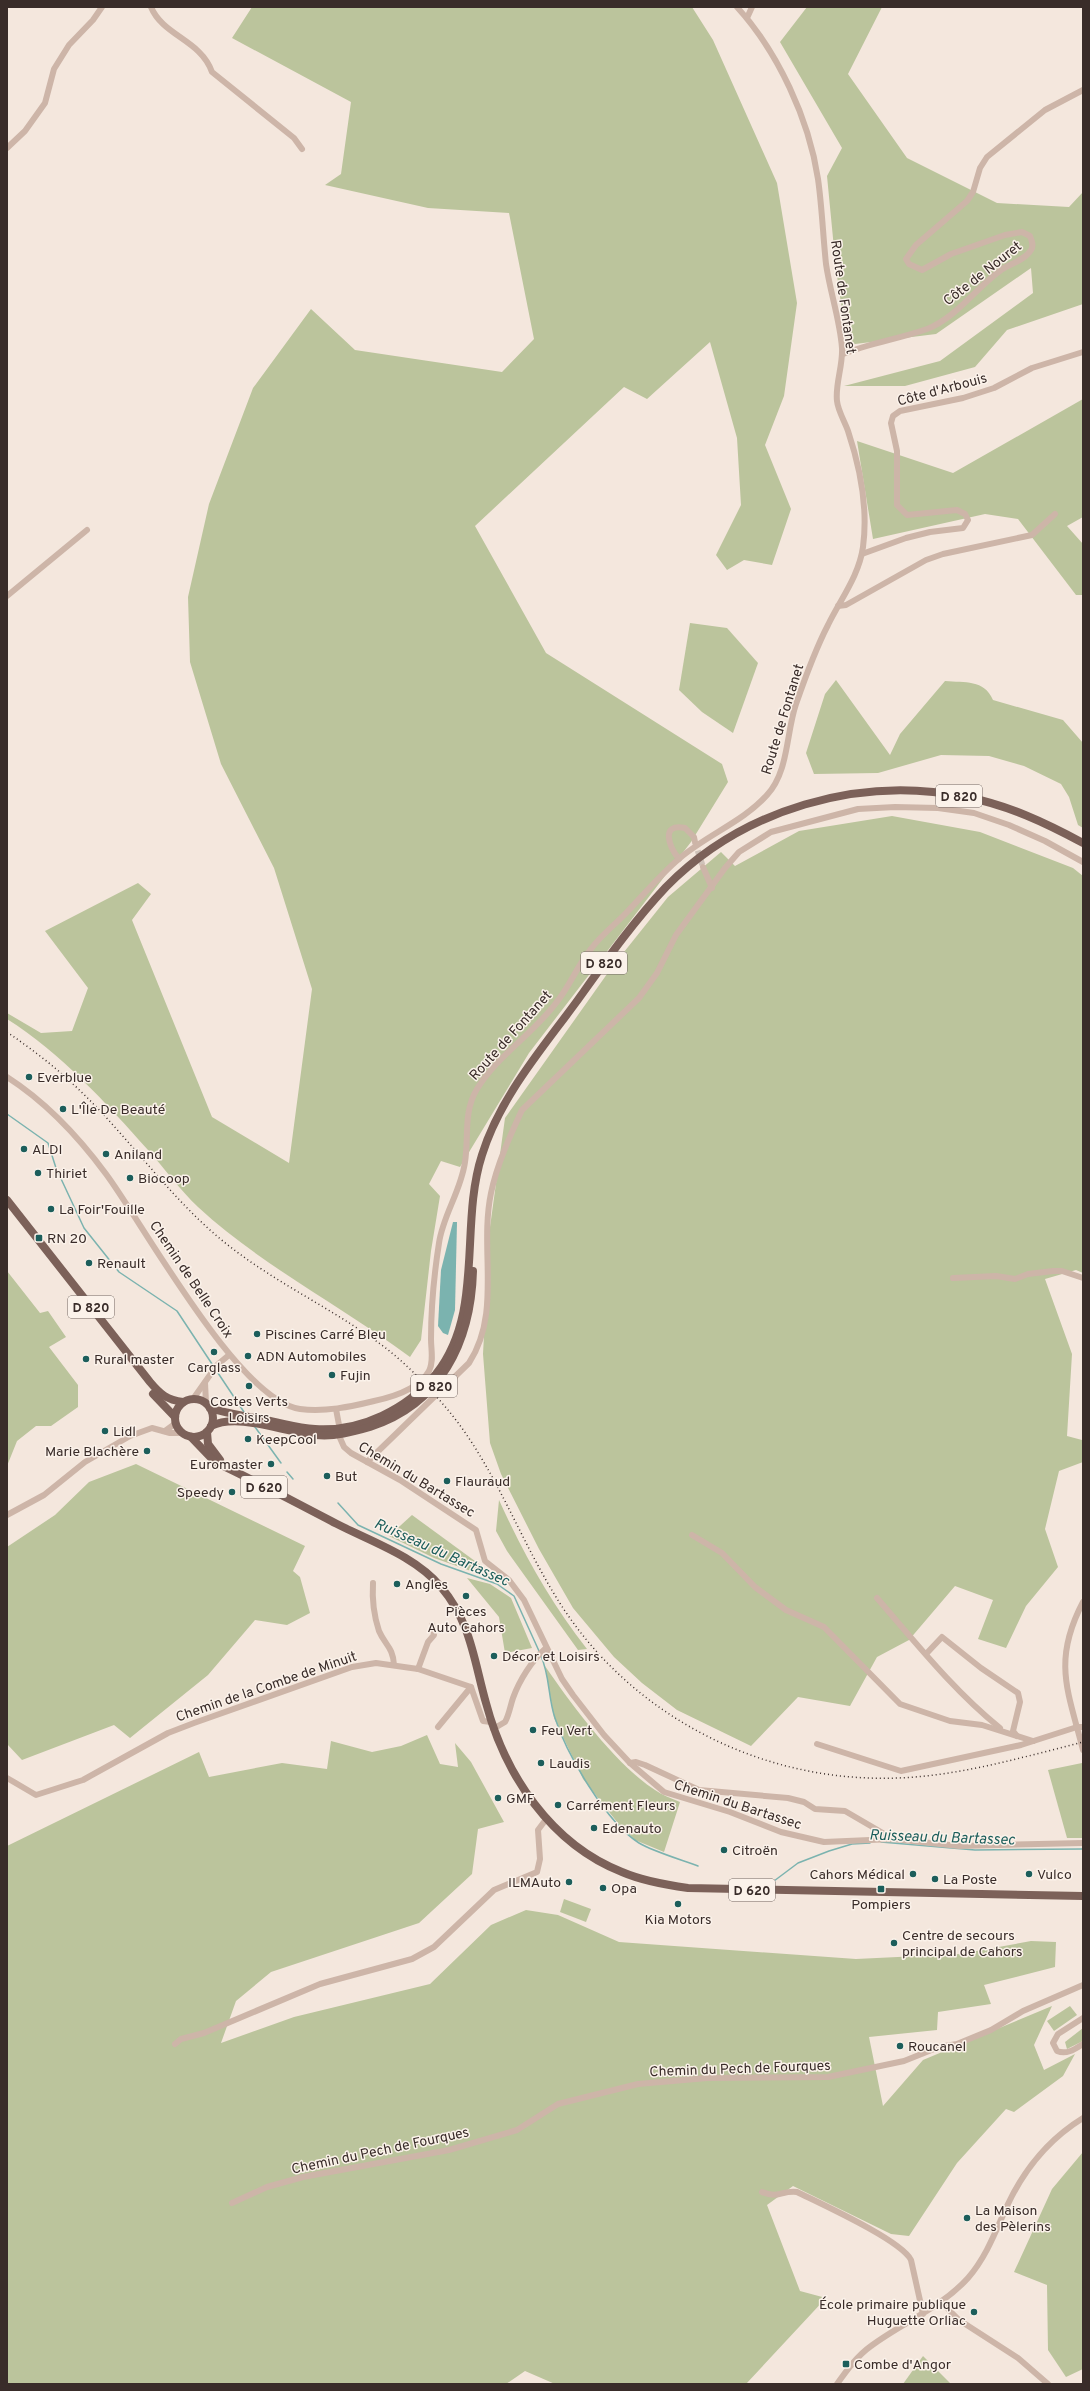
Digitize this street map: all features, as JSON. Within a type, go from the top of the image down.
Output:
[{"type":"main road","name":"D 820","points":[[208,1405],[236,1418],[263,1422],[316,1429],[354,1425],[376,1419],[397,1408],[424,1386],[437,1372],[449,1353],[463,1316],[472,1210],[481,1156],[492,1127],[529,1066],[618,944],[662,892],[689,866],[741,831],[769,817],[828,798],[862,792],[897,790],[931,792],[967,797],[1002,806],[1036,819],[1083,843]]},
{"type":"main road","name":"D 820","points":[[7,1200],[162,1396],[171,1401],[183,1402]]},
{"type":"main road","name":"D 820","points":[[7,1207],[137,1374],[175,1420]]},
{"type":"main road","points":[[193,1399],[208,1405],[213,1420],[209,1429],[202,1435],[187,1435],[175,1420],[176,1412],[183,1402],[193,1399]]},
{"type":"main road","name":"D 820","points":[[209,1429],[220,1422],[236,1418]]},
{"type":"main road","name":"D 620","points":[[209,1429],[208,1444],[229,1469]]},
{"type":"main road","name":"D 620","points":[[187,1435],[215,1462],[405,1558],[429,1575],[449,1598],[471,1638],[492,1725],[521,1786],[547,1818],[576,1845],[610,1867],[657,1882],[688,1888],[1083,1896]]},
{"type":"street","points":[[7,148],[25,130],[46,103],[54,69],[69,45],[93,20],[102,7]]},
{"type":"street","points":[[151,7],[155,17],[164,26],[192,44],[206,58],[212,72],[294,138],[302,149]]},
{"type":"street","name":"Route de Fontanet","points":[[336,1409],[396,1395],[421,1380],[428,1372],[432,1354],[434,1275],[440,1234],[446,1214],[464,1173],[469,1107],[473,1094],[487,1075],[533,1031],[556,1004],[596,942],[679,859],[738,817],[771,790],[784,760],[795,707],[825,629],[849,586],[862,554],[864,530],[859,471],[837,401],[843,354],[827,267],[818,180],[812,147],[802,116],[768,46],[737,7]]},
{"type":"street","points":[[747,18],[752,7]]},
{"type":"street","name":"Côte de Nouret","points":[[843,354],[864,346],[928,329],[936,324],[989,279],[1027,255],[1032,249],[1030,236],[1022,232],[1005,235],[963,250],[922,270],[909,264],[906,259],[916,246],[967,201],[974,192],[980,168],[987,157],[1045,110],[1083,90]]},
{"type":"street","name":"Côte d'Arbouis","points":[[862,554],[912,537],[963,528],[968,520],[965,514],[957,510],[907,514],[897,505],[897,457],[891,423],[893,416],[900,411],[964,398],[988,390],[1032,368],[1083,352]]},
{"type":"street","points":[[838,606],[846,605],[926,560],[943,554],[1032,535],[1055,514]]},
{"type":"street","points":[[7,596],[87,530]]},
{"type":"street","points":[[367,1462],[469,1363],[478,1349],[483,1337],[487,1310],[491,1193],[511,1133],[522,1110],[639,998],[657,973],[676,935],[739,852],[771,832],[820,818],[865,808],[895,806],[938,808],[974,813],[1008,825],[1045,841],[1083,862]]},
{"type":"street","points":[[679,859],[668,844],[670,832],[675,828],[685,828],[694,837],[695,842]]},
{"type":"street","points":[[703,867],[712,888]]},
{"type":"street","name":"Chemin de Belle Croix","points":[[7,1077],[40,1101],[96,1160],[208,1328],[229,1355],[285,1405],[297,1409],[336,1409]]},
{"type":"street","points":[[953,1278],[996,1276],[1015,1279],[1028,1274],[1062,1271],[1083,1278]]},
{"type":"street","name":"Chemin de Belle Croix","points":[[193,1399],[212,1371],[229,1355]]},
{"type":"street","points":[[205,1383],[208,1405]]},
{"type":"street","points":[[336,1409],[339,1425]]},
{"type":"street","points":[[164,1431],[175,1420]]},
{"type":"street","points":[[7,1515],[44,1495],[85,1462],[108,1448],[148,1429],[157,1428],[164,1431],[187,1435]]},
{"type":"street","name":"Chemin du Bartassec","points":[[340,1438],[344,1447],[367,1462],[400,1480],[476,1530],[484,1560],[515,1587],[524,1600],[542,1652],[573,1695],[604,1735],[630,1763],[654,1785],[673,1797],[724,1810],[791,1835],[824,1842],[893,1839],[959,1846],[1083,1843]]},
{"type":"street","points":[[692,1535],[722,1553],[755,1587],[786,1610],[824,1627],[900,1704],[950,1721],[1003,1730],[1033,1741]]},
{"type":"street","points":[[373,1583],[372,1598],[380,1632],[390,1647],[394,1665]]},
{"type":"street","points":[[877,1598],[972,1705],[1003,1730]]},
{"type":"street","points":[[1083,1602],[1071,1629],[1064,1661],[1066,1690],[1080,1727],[1083,1750]]},
{"type":"street","points":[[418,1669],[428,1642],[434,1635],[432,1625]]},
{"type":"street","points":[[926,1654],[942,1637],[981,1668],[1018,1693],[1020,1702],[1013,1731],[1017,1736]]},
{"type":"street","points":[[471,1687],[483,1721],[492,1725],[505,1722],[513,1698],[542,1652]]},
{"type":"street","name":"Chemin de la Combe de Minuit","points":[[7,1778],[36,1795],[83,1780],[168,1733],[352,1667],[376,1663],[418,1669],[471,1687]]},
{"type":"street","points":[[438,1727],[471,1687]]},
{"type":"street","points":[[817,1744],[901,1771],[1033,1741],[1080,1727]]},
{"type":"street","points":[[630,1763],[636,1762],[645,1765],[699,1790],[788,1798],[804,1802],[815,1809],[844,1810],[893,1839]]},
{"type":"street","points":[[175,2044],[181,2039],[204,2032],[320,1984],[412,1959],[434,1947],[451,1933],[483,1899],[494,1890],[536,1872],[540,1859],[538,1830],[547,1818]]},
{"type":"street","name":"Chemin du Pech de Fourques","points":[[232,2203],[267,2187],[303,2176],[449,2150],[517,2130],[558,2104],[638,2084],[706,2078],[828,2078],[904,2061],[939,2047],[957,2044],[991,2030],[1023,2011],[1083,1985]]},
{"type":"street","points":[[1083,2018],[1058,2034],[1053,2042],[1057,2051],[1062,2053],[1083,2044]]},
{"type":"street","points":[[837,2384],[848,2368],[871,2346],[942,2302],[966,2280],[990,2246],[1019,2183],[1042,2150],[1057,2136],[1081,2119]]},
{"type":"street","points":[[762,2192],[770,2196],[779,2196],[791,2192],[797,2192],[852,2219],[896,2245],[908,2254],[923,2314]]},
{"type":"street","points":[[942,2302],[958,2320],[1018,2358],[1048,2384]]},
{"type":"green space","points":[[252,7],[692,7],[713,40],[777,183],[797,303],[784,396],[765,445],[791,509],[772,565],[744,560],[727,570],[716,555],[741,505],[737,438],[710,342],[647,399],[624,387],[475,526],[546,653],[722,764],[728,782],[691,842],[529,1053],[460,1167],[441,1161],[429,1184],[440,1196],[431,1251],[421,1340],[410,1357],[275,1267],[223,1228],[191,1200],[132,1132],[82,1080],[46,1047],[7,1019],[7,1013],[41,1033],[72,1031],[88,988],[45,931],[138,883],[151,894],[132,920],[212,1117],[289,1163],[312,989],[274,868],[221,764],[190,662],[188,597],[209,504],[253,388],[311,309],[355,350],[502,372],[534,339],[509,213],[428,208],[325,185],[341,174],[351,102],[232,38]]},
{"type":"green space","points":[[807,7],[882,7],[848,74],[907,158],[997,203],[1069,207],[1083,192],[1083,304],[1007,330],[975,367],[905,386],[844,386],[940,361],[1033,293],[1031,268],[936,334],[847,345],[836,269],[827,176],[842,148],[780,42]]},
{"type":"green space","points":[[1083,399],[1083,517],[1067,526],[1083,544],[1083,595],[1076,595],[1018,519],[985,514],[873,539],[857,441],[953,473]]},
{"type":"green space","points":[[690,623],[727,628],[758,663],[733,733],[702,712],[679,690]]},
{"type":"green space","points":[[836,680],[890,755],[900,734],[945,681],[973,683],[985,688],[993,700],[1063,720],[1083,743],[1083,828],[1078,825],[1069,797],[1061,784],[1024,766],[989,756],[941,755],[878,773],[814,774],[806,753],[825,694]]},
{"type":"green space","points":[[892,816],[980,832],[1073,868],[1083,876],[1083,1273],[1076,1270],[1045,1279],[1072,1354],[1067,1436],[1082,1440],[1083,1462],[1059,1471],[1045,1529],[1058,1567],[1026,1606],[1006,1648],[978,1639],[993,1600],[955,1586],[909,1640],[877,1657],[850,1706],[798,1697],[751,1746],[677,1710],[642,1683],[614,1657],[573,1608],[539,1549],[501,1474],[490,1443],[483,1354],[490,1227],[505,1118],[612,967],[668,897],[721,852],[735,866],[799,831]]},
{"type":"green space","points":[[7,1271],[40,1313],[48,1311],[66,1337],[49,1347],[78,1385],[78,1407],[51,1426],[36,1426],[17,1441],[7,1466]]},
{"type":"green space","points":[[136,1464],[305,1546],[293,1571],[300,1577],[310,1613],[287,1625],[255,1620],[208,1675],[130,1738],[114,1725],[22,1760],[7,1744],[7,1547],[55,1515],[89,1482]]},
{"type":"green space","points":[[499,1500],[538,1577],[561,1614],[587,1649],[578,1650],[507,1551],[496,1531]]},
{"type":"green space","points":[[412,1515],[505,1583],[434,1558],[389,1536]]},
{"type":"green space","points":[[467,1578],[490,1584],[511,1598],[532,1648],[505,1653],[499,1617]]},
{"type":"green space","points":[[545,1666],[581,1715],[610,1750],[640,1779],[655,1790],[680,1802],[664,1852],[635,1840],[621,1827],[583,1779],[554,1718]]},
{"type":"green space","points":[[427,1735],[440,1764],[458,1767],[455,1743],[471,1762],[504,1822],[478,1829],[472,1874],[419,1923],[271,1972],[236,2001],[221,2043],[294,2017],[430,1984],[491,1925],[526,1910],[558,1915],[619,1942],[856,1959],[960,1954],[1031,1941],[1056,1942],[1055,1967],[984,1985],[991,2004],[938,2012],[937,2030],[869,2037],[883,2106],[923,2060],[1052,2006],[1034,2045],[1044,2070],[1075,2054],[1063,2076],[1014,2112],[1006,2109],[957,2163],[909,2236],[891,2234],[793,2186],[767,2205],[800,2291],[826,2298],[746,2384],[555,2384],[525,2371],[506,2384],[7,2384],[7,1846],[199,1752],[209,1777],[282,1763],[327,1769],[331,1741],[372,1752],[401,1746]]},
{"type":"green space","points":[[1082,1763],[1083,1838],[1067,1838],[1048,1770]]},
{"type":"green space","points":[[564,1899],[591,1909],[586,1922],[560,1912]]},
{"type":"green space","points":[[1070,2006],[1077,2015],[1054,2031],[1047,2021]]},
{"type":"green space","points":[[1083,2028],[1083,2041],[1067,2049],[1065,2042]]},
{"type":"green space","points":[[1083,2152],[1083,2369],[1066,2377],[1048,2350],[1047,2285],[1014,2272],[1052,2189]]},
{"type":"green space","points":[[923,2356],[951,2384],[903,2384]]},
{"type":"water","points":[[453,1222],[457,1222],[455,1310],[448,1335],[443,1333],[438,1326],[441,1270]]},
{"type":"waterway","name":"Ruisseau du Bartassec","points":[[7,1114],[48,1143],[56,1168],[84,1228],[119,1272],[177,1311],[214,1367]]},
{"type":"waterway","name":"Ruisseau du Bartassec","points":[[216,1370],[244,1412]]},
{"type":"waterway","name":"Ruisseau du Bartassec","points":[[255,1427],[281,1463]]},
{"type":"waterway","name":"Ruisseau du Bartassec","points":[[287,1472],[293,1479]]},
{"type":"waterway","name":"Ruisseau du Bartassec","points":[[338,1503],[358,1525],[441,1564],[497,1584],[514,1596],[539,1651]]},
{"type":"waterway","name":"Ruisseau du Bartassec","points":[[541,1656],[546,1671],[555,1718],[561,1733],[578,1768],[601,1804],[626,1833],[639,1843],[698,1866]]},
{"type":"waterway","name":"Ruisseau du Bartassec","points":[[881,1842],[975,1850],[1083,1849]]},
{"type":"waterway","name":"Ruisseau du Bartassec","points":[[738,1884],[770,1884],[798,1863],[852,1844],[870,1843]]},
{"type":"tunnel","points":[[695,842],[703,867]]},
{"type":"railway","points":[[7,1032],[57,1070],[92,1102],[162,1181],[198,1219],[218,1237],[238,1253],[280,1281],[366,1334],[387,1349],[422,1381],[461,1426],[477,1451],[547,1582],[563,1608],[593,1647],[627,1682],[666,1712],[708,1736],[753,1756],[799,1769],[848,1777],[897,1778],[944,1774],[991,1765],[1083,1742]]},
{"type":"place","name":"Everblue","points":[[29,1077]]},
{"type":"place","name":"L'Île De Beauté","points":[[63,1109]]},
{"type":"place","name":"ALDI","points":[[24,1149]]},
{"type":"place","name":"Aniland","points":[[106,1154]]},
{"type":"place","name":"Thiriet","points":[[38,1173]]},
{"type":"place","name":"Biocoop","points":[[130,1178]]},
{"type":"place","name":"La Foir'Fouille","points":[[51,1209]]},
{"type":"place","name":"RN 20","points":[[39,1238]]},
{"type":"place","name":"Renault","points":[[89,1263]]},
{"type":"place","name":"Piscines Carré Bleu","points":[[257,1334]]},
{"type":"place","name":"Carglass","points":[[214,1352]]},
{"type":"place","name":"ADN Automobiles","points":[[248,1356]]},
{"type":"place","name":"Rural master","points":[[86,1359]]},
{"type":"place","name":"Fujin","points":[[332,1375]]},
{"type":"place","name":"Costes Verts Loisirs","points":[[249,1386]]},
{"type":"place","name":"Lidl","points":[[105,1431]]},
{"type":"place","name":"KeepCool","points":[[248,1439]]},
{"type":"place","name":"Marie Blachère","points":[[147,1451]]},
{"type":"place","name":"Euromaster","points":[[271,1464]]},
{"type":"place","name":"But","points":[[327,1476]]},
{"type":"place","name":"Flauraud","points":[[447,1481]]},
{"type":"place","name":"Speedy","points":[[232,1492]]},
{"type":"place","name":"Angles","points":[[397,1584]]},
{"type":"place","name":"Pièces Auto Cahors","points":[[466,1596]]},
{"type":"place","name":"Décor et Loisirs","points":[[494,1656]]},
{"type":"place","name":"Feu Vert","points":[[533,1730]]},
{"type":"place","name":"Laudis","points":[[541,1763]]},
{"type":"place","name":"GMF","points":[[498,1798]]},
{"type":"place","name":"Carrément Fleurs","points":[[558,1805]]},
{"type":"place","name":"Edenauto","points":[[594,1828]]},
{"type":"place","name":"Citroën","points":[[724,1850]]},
{"type":"place","name":"Cahors Médical","points":[[913,1874]]},
{"type":"place","name":"Vulco","points":[[1029,1874]]},
{"type":"place","name":"La Poste","points":[[935,1879]]},
{"type":"place","name":"ILMAuto","points":[[569,1882]]},
{"type":"place","name":"Opa","points":[[603,1888]]},
{"type":"place","name":"Pompiers","points":[[881,1889]]},
{"type":"place","name":"Kia Motors","points":[[678,1904]]},
{"type":"place","name":"Centre de secours principal de Cahors","points":[[894,1943]]},
{"type":"place","name":"Roucanel","points":[[900,2046]]},
{"type":"place","name":"La Maison des Pèlerins","points":[[967,2218]]},
{"type":"place","name":"École primaire publique Huguette Orliac","points":[[974,2312]]},
{"type":"place","name":"Combe d'Angor","points":[[846,2364]]}]
